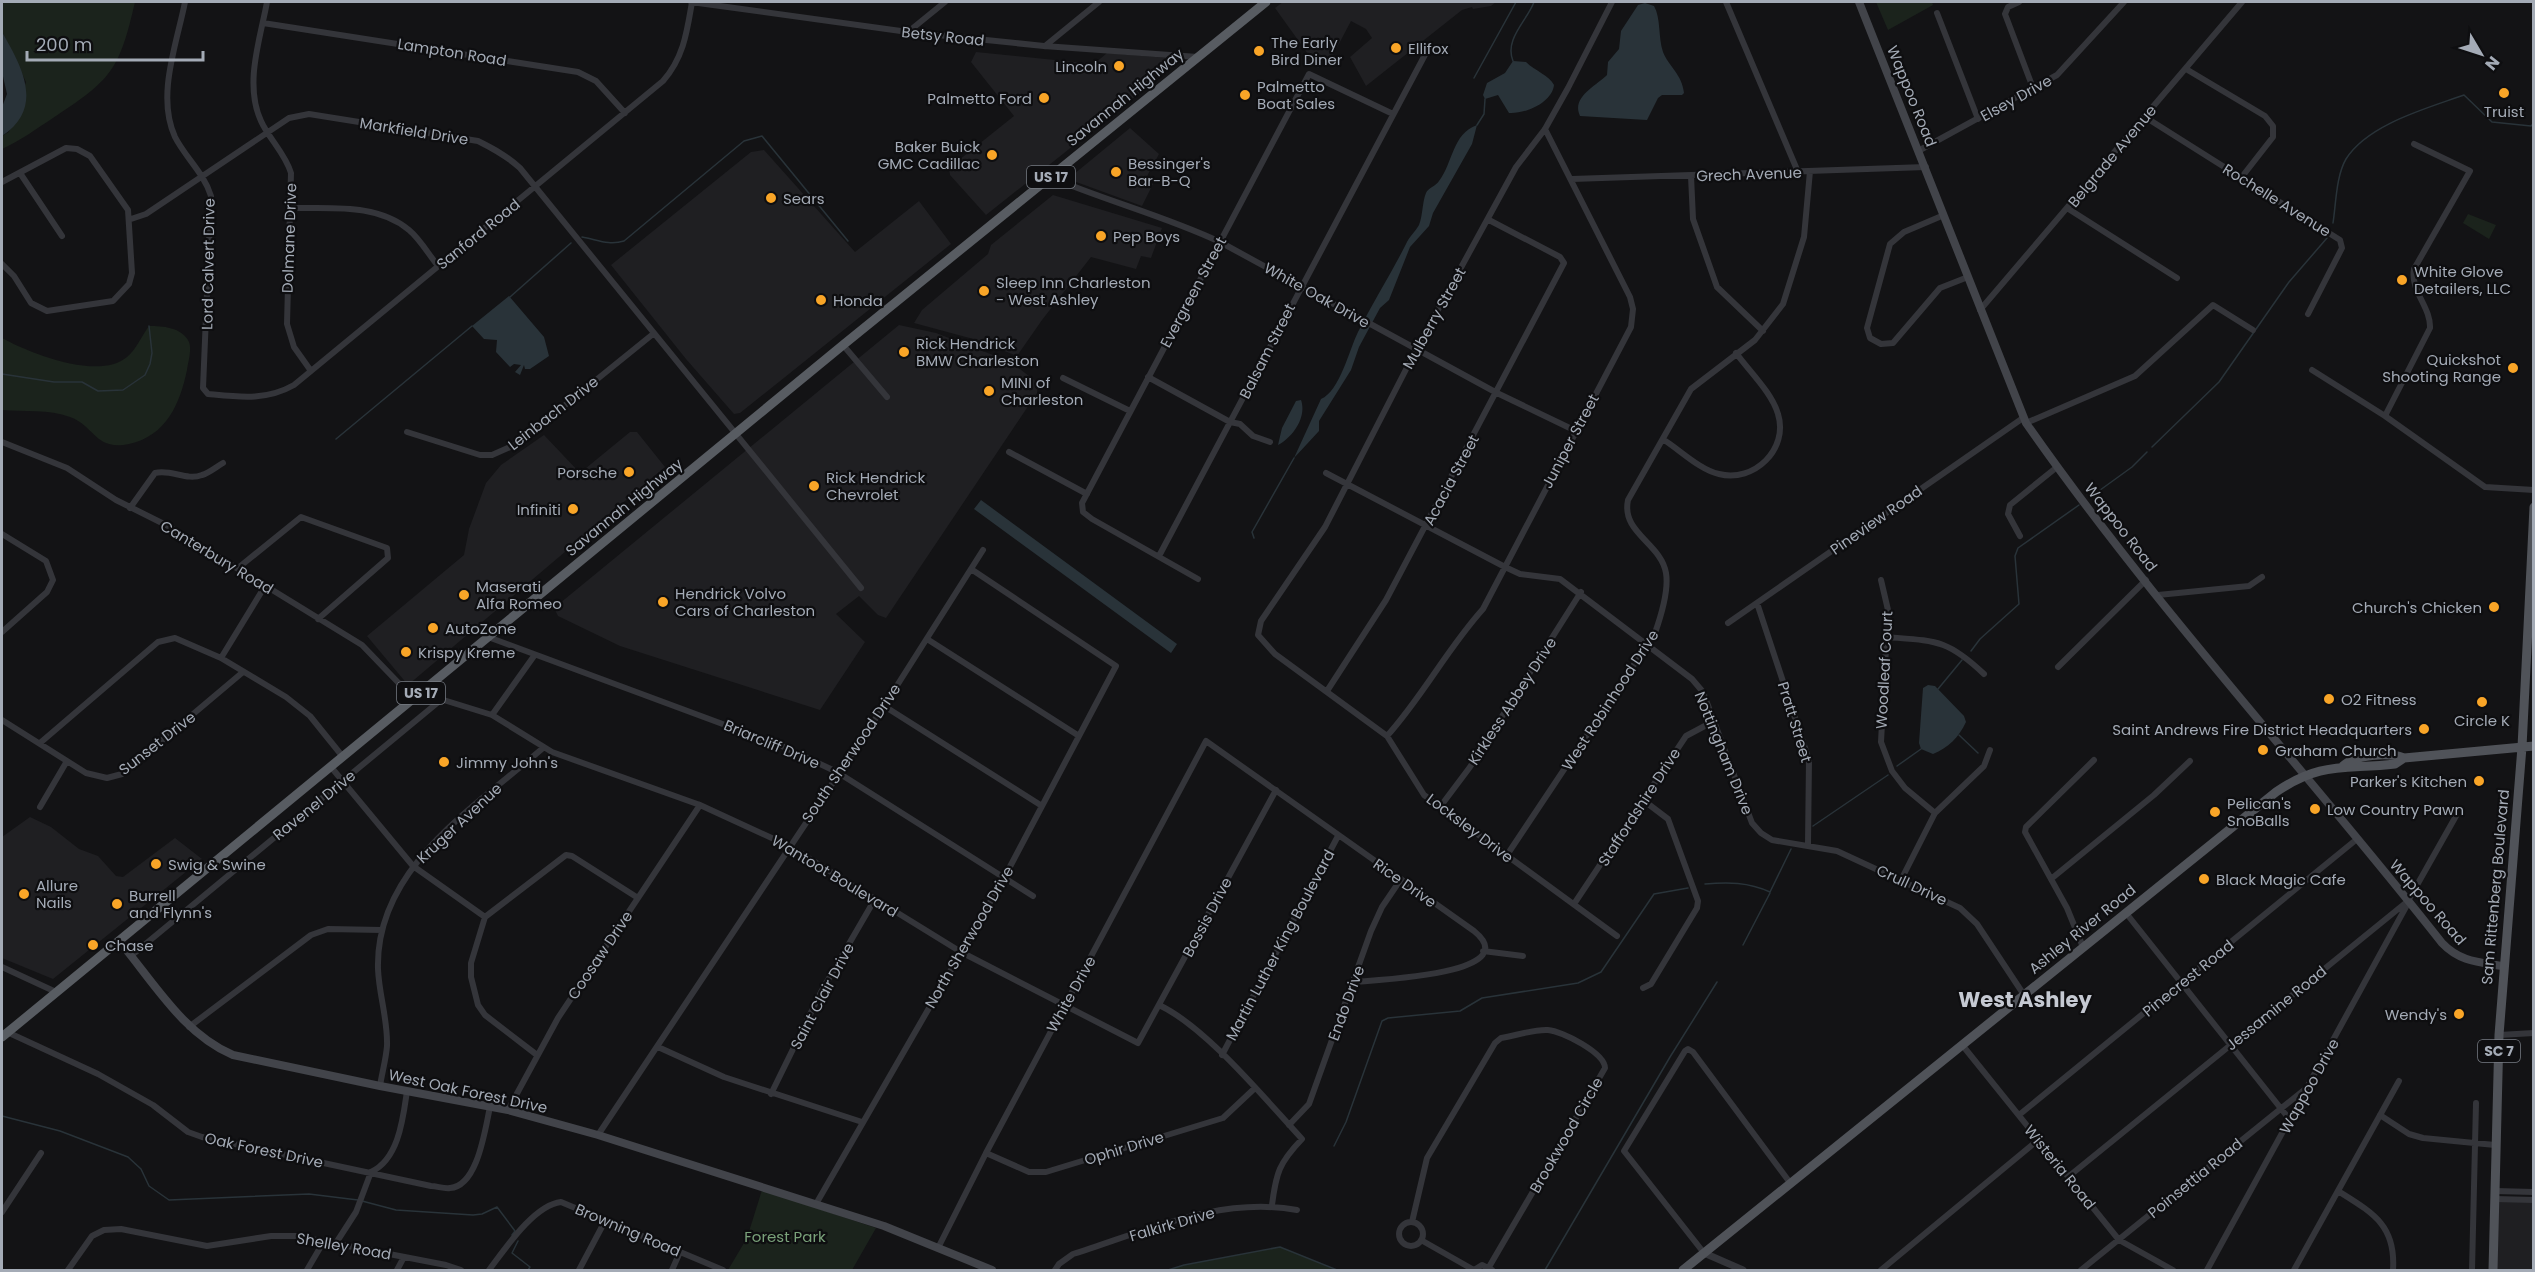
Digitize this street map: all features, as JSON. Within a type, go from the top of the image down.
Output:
[{"type":"highway","name":"Savannah Highway","points":[[4,1035],[737,435],[843,345],[1266,2]]},
{"type":"main road","name":"Wappoo Road","points":[[1859,2],[1920,150],[1980,310],[2025,420],[2057,467],[2146,580],[2302,775],[2453,955],[2466,961],[2503,966]]},
{"type":"main road","name":"Sam Rittenberg Boulevard","points":[[2493,1270],[2499,1035],[2522,747],[2534,507]]},
{"type":"main road","name":"Ashley River Road","points":[[1683,1270],[2276,792],[2302,775],[2343,766],[2349,769],[2395,764],[2404,758],[2534,746]]},
{"type":"main road","name":"West Oak Forest Drive","points":[[119,941],[189,1027],[212,1046],[233,1055],[508,1110],[598,1135],[884,1226],[992,1270]]},
{"type":"street","name":"Lord Calvert Drive","points":[[185,2],[167,104],[177,139],[209,188],[212,206],[203,388],[208,394]]},
{"type":"street","name":"Dolmane Drive","points":[[267,2],[252,87],[260,118],[267,133],[287,161],[293,188],[286,324],[294,347],[311,371]]},
{"type":"street","name":"Betsy Road","points":[[692,2],[908,32],[1044,46],[1198,57]]},
{"type":"street","name":"Sanford Road","points":[[208,394],[256,398],[273,396],[294,385],[625,112],[674,68],[684,46],[692,2]]},
{"type":"street","points":[[908,32],[945,2]]},
{"type":"street","points":[[1044,46],[1099,2]]},
{"type":"street","name":"Mulberry Street","points":[[1258,635],[1261,621],[1325,527],[1417,348],[1516,167],[1545,129],[1612,2]]},
{"type":"street","points":[[1726,2],[1798,172]]},
{"type":"street","points":[[2019,2],[2008,7],[2005,14],[2033,88]]},
{"type":"street","name":"Elsey Drive","points":[[1920,150],[2064,69],[2124,2]]},
{"type":"street","name":"Belgrade Avenue","points":[[1980,310],[2242,2]]},
{"type":"street","points":[[1937,13],[1978,119]]},
{"type":"street","name":"Lampton Road","points":[[263,23],[578,72],[596,81],[625,112]]},
{"type":"street","name":"Balsam Street","points":[[1159,556],[1427,51]]},
{"type":"street","points":[[2186,69],[2265,116],[2273,126],[2273,136],[2241,178]]},
{"type":"street","name":"Evergreen Street","points":[[1159,556],[1083,512],[1082,503],[1148,377],[1309,74],[1393,114]]},
{"type":"street","name":"Markfield Drive","points":[[131,219],[146,214],[289,118],[309,114],[478,141],[506,155],[535,187],[861,588]]},
{"type":"street","name":"Rochelle Avenue","points":[[2145,117],[2340,240],[2342,245],[2308,314]]},
{"type":"street","name":"Juniper Street","points":[[1388,736],[1410,711],[1458,636],[1483,609],[1630,327],[1633,309],[1630,297],[1545,129]]},
{"type":"street","points":[[2385,416],[2430,328],[2430,318],[2413,281],[2414,269],[2470,171],[2414,144]]},
{"type":"street","points":[[2,182],[66,148],[77,149],[90,156],[128,210],[131,219],[132,273],[123,294],[113,301],[47,311],[38,309],[2,264]]},
{"type":"street","name":"Grech Avenue","points":[[1572,179],[1926,167]]},
{"type":"street","name":"West Robinhood Drive","points":[[1507,855],[1649,644],[1660,620],[1666,572],[1659,557],[1631,525],[1626,509],[1630,493],[1664,440],[1691,389],[1763,332],[1783,304],[1804,237],[1810,171]]},
{"type":"street","points":[[20,173],[62,236]]},
{"type":"street","points":[[1691,176],[1693,219],[1713,278],[1726,298],[1763,332]]},
{"type":"street","name":"White Oak Drive","points":[[1050,177],[1090,194],[1188,227],[1220,242],[1497,393],[1576,431]]},
{"type":"street","points":[[292,208],[350,209],[375,212],[394,219],[410,231],[438,266]]},
{"type":"street","points":[[2067,208],[2177,278]]},
{"type":"street","points":[[1944,215],[1904,232],[1890,244],[1867,328],[1870,338],[1881,344],[1893,343],[1940,288],[1968,277]]},
{"type":"street","name":"Acacia Street","points":[[1327,691],[1386,600],[1564,263],[1560,257],[1489,220]]},
{"type":"street","name":"Pineview Road","points":[[1728,623],[2025,420],[2135,376],[2213,305],[2253,330]]},
{"type":"street","name":"Leinbach Drive","points":[[407,432],[480,455],[504,451],[517,444],[653,334]]},
{"type":"street","points":[[843,345],[887,398]]},
{"type":"street","points":[[1664,440],[1720,475],[1743,473],[1767,460],[1775,451],[1781,432],[1777,411],[1736,353]]},
{"type":"street","points":[[2312,370],[2385,416],[2485,487],[2534,490]]},
{"type":"street","points":[[1148,377],[1230,422],[1240,424],[1253,436],[1270,442]]},
{"type":"street","points":[[1064,378],[1130,411]]},
{"type":"street","name":"Canterbury Road","points":[[2,442],[67,468],[130,508],[168,526],[238,568],[362,645],[418,696]]},
{"type":"street","points":[[1009,452],[1087,494]]},
{"type":"street","points":[[130,508],[155,473],[170,471],[193,477],[202,475],[223,463]]},
{"type":"street","points":[[2020,536],[2008,514],[2010,505],[2057,467]]},
{"type":"street","name":"Nottingham Drive","points":[[1326,473],[1346,486],[1520,574],[1560,579],[1581,592],[1649,644],[1703,692],[1752,823],[1761,833]]},
{"type":"street","points":[[238,568],[301,517],[387,548],[388,558],[318,619]]},
{"type":"street","points":[[2,534],[45,561],[53,580],[47,592],[2,632]]},
{"type":"street","name":"South Sherwood Drive","points":[[598,1135],[837,772],[884,706],[982,550]]},
{"type":"street","points":[[1159,556],[1198,579]]},
{"type":"street","name":"North Sherwood Drive","points":[[816,1204],[1004,878],[1116,666],[971,569]]},
{"type":"street","points":[[2158,595],[2248,586],[2262,577]]},
{"type":"street","name":"Woodleaf Court","points":[[1881,580],[1888,610],[1881,742],[1892,771],[1905,788],[1935,813]]},
{"type":"street","points":[[2058,667],[2146,580]]},
{"type":"street","points":[[221,658],[265,586]]},
{"type":"street","name":"Kirkless Abbey Drive","points":[[1440,807],[1470,767],[1581,592]]},
{"type":"street","name":"Pratt Street","points":[[1757,603],[1809,760],[1808,844]]},
{"type":"street","name":"Locksley Drive","points":[[1258,635],[1275,654],[1388,736],[1413,781],[1440,807],[1617,936]]},
{"type":"street","name":"Briarcliff Drive","points":[[488,637],[534,656],[782,746],[837,772],[1033,896]]},
{"type":"street","points":[[1886,637],[1943,643],[1962,654],[1984,674]]},
{"type":"street","points":[[40,743],[158,642],[175,638],[221,658],[299,706],[343,757]]},
{"type":"street","points":[[927,639],[1079,736]]},
{"type":"street","points":[[492,715],[534,656]]},
{"type":"street","name":"Sunset Drive","points":[[2,720],[94,776],[107,778],[122,774],[243,672]]},
{"type":"street","name":"Wantoot Boulevard","points":[[418,696],[442,699],[492,715],[543,748],[700,805],[789,846],[962,952],[1138,1043]]},
{"type":"street","name":"Ravenel Drive","points":[[131,956],[442,699]]},
{"type":"street","points":[[884,706],[1042,806]]},
{"type":"street","name":"Staffordshire Drive","points":[[1574,904],[1686,735],[1713,721]]},
{"type":"street","name":"Rice Drive","points":[[1206,741],[1478,935],[1483,942],[1483,951]]},
{"type":"street","name":"White Drive","points":[[938,1248],[986,1153],[1206,741]]},
{"type":"street","name":"Kruger Avenue","points":[[380,1086],[387,1047],[378,969],[382,930],[394,894],[413,866],[441,836],[543,748]]},
{"type":"street","points":[[1901,880],[1935,813],[1984,766],[1990,750]]},
{"type":"street","points":[[2083,947],[2052,879],[2025,836],[2026,827],[2094,760]]},
{"type":"street","points":[[39,807],[67,761]]},
{"type":"street","points":[[2052,879],[2154,795],[2190,761]]},
{"type":"street","points":[[331,766],[413,866],[485,917]]},
{"type":"street","name":"Bossis Drive","points":[[1138,1043],[1276,790]]},
{"type":"street","points":[[1643,800],[1668,819],[1698,901],[1697,908],[1651,984],[1643,988]]},
{"type":"street","name":"Coosaw Drive","points":[[508,1110],[558,1018],[700,805]]},
{"type":"street","name":"Jessamine Road","points":[[2068,1177],[2408,901],[2456,816]]},
{"type":"street","name":"Crull Drive","points":[[1761,833],[1772,840],[1808,844],[1837,851],[1949,902],[1968,915],[2024,995]]},
{"type":"street","name":"Martin Luther King Boulevard","points":[[1222,1055],[1338,836]]},
{"type":"street","name":"Pinecrest Road","points":[[2019,1115],[2357,839]]},
{"type":"street","points":[[537,1055],[485,1015],[478,1005],[471,977],[471,963],[485,917],[566,855],[572,856],[638,898]]},
{"type":"street","name":"Endo Drive","points":[[1289,1125],[1309,1104],[1376,918],[1401,879]]},
{"type":"street","name":"Saint Clair Drive","points":[[771,1094],[821,992],[875,899]]},
{"type":"street","name":"Wappoo Drive","points":[[2207,1270],[2408,901]]},
{"type":"street","points":[[2126,913],[2290,1120]]},
{"type":"street","points":[[189,1027],[311,935],[328,929],[382,930]]},
{"type":"street","points":[[1354,982],[1458,971],[1475,963],[1483,951],[1523,956]]},
{"type":"street","points":[[2,967],[56,992]]},
{"type":"street","points":[[1159,1005],[1186,1021],[1255,1088],[1302,1139],[1284,1158],[1277,1170],[1272,1205]]},
{"type":"street","name":"Brookwood Circle","points":[[1413,1222],[1427,1158],[1495,1042],[1501,1038],[1547,1030],[1562,1033],[1601,1056],[1605,1068],[1490,1269]]},
{"type":"street","points":[[2499,1035],[2534,1033]]},
{"type":"street","name":"Oak Forest Drive","points":[[4,1035],[98,1074],[153,1106],[188,1132],[202,1137],[450,1188],[462,1184],[472,1173],[490,1107]]},
{"type":"street","name":"Wisteria Road","points":[[1963,1046],[2119,1240],[2173,1270]]},
{"type":"street","points":[[658,1047],[723,1077],[862,1122]]},
{"type":"street","points":[[1743,1270],[1704,1253],[1624,1151],[1685,1051],[1688,1049],[1693,1052],[1791,1184]]},
{"type":"street","points":[[2294,1270],[2399,1081]]},
{"type":"street","name":"Poinsettia Road","points":[[2081,1270],[2308,1086]]},
{"type":"street","name":"Ophir Drive","points":[[986,1153],[1029,1172],[1046,1172],[1222,1118],[1255,1088]]},
{"type":"street","points":[[336,1243],[356,1212],[371,1172],[379,1168],[400,1132],[407,1091]]},
{"type":"street","points":[[2472,1270],[2476,1103]]},
{"type":"street","points":[[2380,1115],[2409,1134],[2423,1138],[2495,1145]]},
{"type":"street","points":[[1881,1270],[2038,1140]]},
{"type":"street","points":[[2,1212],[41,1153]]},
{"type":"street","points":[[2338,1191],[2364,1207],[2382,1223],[2391,1237],[2393,1270]]},
{"type":"street","points":[[2495,1195],[2534,1192]]},
{"type":"street","points":[[2495,1195],[2534,1200]]},
{"type":"street","name":"Browning Road","points":[[489,1270],[516,1236],[547,1206],[561,1202],[723,1270]]},
{"type":"street","name":"Falkirk Drive","points":[[1055,1270],[1059,1264],[1073,1254],[1210,1210],[1272,1205],[1298,1210]]},
{"type":"street","points":[[579,1270],[605,1221]]},
{"type":"street","points":[[1413,1222],[1421,1229],[1421,1240],[1411,1246],[1401,1240],[1400,1229],[1405,1224],[1413,1222]]},
{"type":"street","name":"Shelley Road","points":[[68,1270],[92,1236],[112,1228],[207,1246],[278,1235],[336,1243],[461,1270]]},
{"type":"street","points":[[1421,1240],[1474,1270],[1482,1265],[1490,1269]]},
{"type":"street","points":[[307,1270],[324,1241]]},
{"type":"street","points":[[672,1270],[680,1252]]},
{"type":"street","points":[[397,1270],[404,1257]]},
{"type":"shaded area","points":[[1283,2],[1496,2],[1491,6],[1462,10],[1366,86],[1350,57],[1372,38],[1366,29],[1351,21],[1332,57],[1318,68],[1275,8]]},
{"type":"shaded area","points":[[1645,3],[1654,6],[1659,22],[1663,52],[1681,81],[1684,93],[1682,95],[1662,95],[1658,98],[1647,120],[1580,116],[1579,103],[1586,92],[1607,75],[1608,62],[1619,49],[1621,31],[1638,5]]},
{"type":"shaded area","points":[[2,32],[22,73],[26,86],[26,100],[23,112],[15,125],[2,136],[2,107],[7,94],[2,72]]},
{"type":"shaded area","points":[[976,52],[1094,64],[1107,53],[1168,58],[1176,64],[986,215],[950,175],[949,168],[1014,116],[971,62]]},
{"type":"shaded area","points":[[1513,61],[1526,62],[1549,78],[1554,85],[1548,97],[1537,106],[1522,112],[1509,113],[1498,95],[1485,99],[1483,95],[1487,83],[1505,73]]},
{"type":"shaded area","points":[[1477,125],[1472,144],[1433,213],[1429,226],[1410,247],[1389,300],[1380,308],[1359,347],[1351,370],[1319,421],[1319,431],[1294,458],[1321,399],[1334,388],[1364,321],[1407,241],[1419,225],[1426,193],[1438,183],[1444,174],[1462,135]]},
{"type":"shaded area","points":[[1130,128],[1159,154],[1146,178],[1153,184],[1142,206],[1068,179]]},
{"type":"shaded area","points":[[764,150],[855,252],[919,201],[951,244],[740,413],[734,414],[686,359],[611,265],[751,152]]},
{"type":"shaded area","points":[[1053,195],[1162,228],[1151,258],[1141,256],[1136,269],[1091,257],[1017,356],[977,340],[914,323],[922,310],[988,254],[991,245]]},
{"type":"shaded area","points":[[509,296],[544,337],[549,356],[530,369],[525,369],[524,365],[520,375],[515,372],[521,365],[514,364],[510,367],[496,352],[497,340],[484,339],[472,326]]},
{"type":"shaded area","points":[[899,325],[936,333],[1011,362],[1038,383],[1037,393],[886,618],[878,615],[859,596],[836,614],[865,642],[820,710],[620,646],[558,616],[554,608]]},
{"type":"shaded area","points":[[1301,400],[1302,413],[1297,426],[1289,437],[1278,445],[1282,428],[1296,401]]},
{"type":"shaded area","points":[[630,432],[637,432],[665,467],[408,685],[367,636],[464,555],[469,529],[486,483],[501,465],[544,435],[580,473]]},
{"type":"shaded area","points":[[981,500],[1177,644],[1171,653],[974,509]]},
{"type":"shaded area","points":[[1928,685],[1935,686],[1964,716],[1966,722],[1952,741],[1933,754],[1921,749],[1919,743],[1923,688]]},
{"type":"shaded area","points":[[30,817],[51,827],[79,849],[98,856],[116,876],[123,877],[175,838],[202,859],[53,979],[2,958],[2,837]]},
{"type":"shaded area","points":[[2495,1199],[2533,1200],[2533,1270],[2493,1270]]},
{"type":"green space","points":[[2,2],[135,2],[118,59],[101,82],[73,105],[2,149],[2,136],[9,132],[26,82],[2,32]]},
{"type":"green space","points":[[1876,2],[1932,2],[1933,5],[1888,30]]},
{"type":"green space","points":[[2468,214],[2496,225],[2489,239],[2463,223]]},
{"type":"green space","points":[[149,326],[177,330],[186,337],[190,349],[180,395],[169,417],[153,434],[129,444],[109,444],[78,421],[62,414],[2,410],[2,338],[46,357],[64,362],[99,366],[115,364],[127,357]]},
{"type":"green space","name":"Forest Park","points":[[762,1190],[876,1228],[852,1270],[728,1270],[747,1238]]},
{"type":"green space","points":[[1280,1247],[1335,1270],[1168,1270],[1184,1265]]},
{"type":"waterway","points":[[1474,78],[1516,2]]},
{"type":"waterway","points":[[1513,61],[1511,53],[1514,38],[1534,2]]},
{"type":"waterway","points":[[2333,223],[2338,182],[2346,159],[2369,136],[2400,119],[2464,95],[2492,122],[2531,126],[2534,123]]},
{"type":"waterway","points":[[1477,125],[1484,114],[1485,99]]},
{"type":"waterway","points":[[582,237],[607,242],[624,241],[744,141],[762,136],[848,241]]},
{"type":"waterway","points":[[2152,447],[2219,382],[2289,282],[2327,238]]},
{"type":"waterway","points":[[510,297],[571,243]]},
{"type":"waterway","points":[[2,374],[54,382],[82,382],[98,391],[123,390],[145,375],[150,364],[152,353],[149,326]]},
{"type":"waterway","points":[[336,439],[472,326]]},
{"type":"waterway","points":[[2096,493],[2132,467],[2147,452]]},
{"type":"waterway","points":[[1254,538],[1252,532],[1294,458]]},
{"type":"waterway","points":[[1971,651],[1980,639],[2019,604],[2015,556],[2018,548],[2079,505]]},
{"type":"waterway","points":[[1938,689],[1962,660]]},
{"type":"waterway","points":[[1959,735],[1978,753]]},
{"type":"waterway","points":[[1897,766],[1921,749]]},
{"type":"waterway","points":[[1813,826],[1888,775]]},
{"type":"waterway","points":[[1705,884],[1738,884],[1754,886],[1770,892],[1791,849]]},
{"type":"waterway","points":[[1334,1146],[1346,1122],[1382,1021],[1388,1018],[1460,1011],[1482,998],[1578,983],[1601,972],[1654,894],[1688,888]]},
{"type":"waterway","points":[[1743,945],[1770,893]]},
{"type":"waterway","points":[[1545,1270],[1670,1057],[1717,982]]},
{"type":"waterway","points":[[2,1116],[60,1131],[128,1157],[141,1169],[149,1186],[169,1200],[309,1194],[358,1200]]},
{"type":"waterway","points":[[362,1201],[396,1210],[473,1215],[482,1214],[497,1207],[515,1231],[512,1235]]},
{"type":"waterway","points":[[518,1241],[512,1253],[530,1267],[528,1270]]},
{"type":"waterway","points":[[1168,1270],[1280,1247],[1337,1270]]},
{"type":"waterway","points":[[852,1270],[893,1270]]},
{"type":"place","name":"Ellifox","points":[[1396,48]]},
{"type":"place","name":"The Early Bird Diner","points":[[1259,51]]},
{"type":"place","name":"Lincoln","points":[[1119,66]]},
{"type":"place","name":"Truist","points":[[2504,93]]},
{"type":"place","name":"Palmetto Boat Sales","points":[[1245,95]]},
{"type":"place","name":"Palmetto Ford","points":[[1044,98]]},
{"type":"place","name":"Baker Buick GMC Cadillac","points":[[992,155]]},
{"type":"place","name":"Bessinger's Bar-B-Q","points":[[1116,172]]},
{"type":"place","name":"Sears","points":[[771,198]]},
{"type":"place","name":"Pep Boys","points":[[1101,236]]},
{"type":"place","name":"White Glove Detailers, LLC","points":[[2402,280]]},
{"type":"place","name":"Sleep Inn Charleston - West Ashley","points":[[984,291]]},
{"type":"place","name":"Honda","points":[[821,300]]},
{"type":"place","name":"Rick Hendrick BMW Charleston","points":[[904,352]]},
{"type":"place","name":"Quickshot Shooting Range","points":[[2513,368]]},
{"type":"place","name":"MINI of Charleston","points":[[989,391]]},
{"type":"place","name":"Porsche","points":[[629,472]]},
{"type":"place","name":"Rick Hendrick Chevrolet","points":[[814,486]]},
{"type":"place","name":"Infiniti","points":[[573,509]]},
{"type":"place","name":"Maserati Alfa Romeo","points":[[464,595]]},
{"type":"place","name":"Hendrick Volvo Cars of Charleston","points":[[663,602]]},
{"type":"place","name":"Church's Chicken","points":[[2494,607]]},
{"type":"place","name":"AutoZone","points":[[433,628]]},
{"type":"place","name":"Krispy Kreme","points":[[406,652]]},
{"type":"place","name":"O2 Fitness","points":[[2329,699]]},
{"type":"place","name":"Circle K","points":[[2482,702]]},
{"type":"place","name":"Saint Andrews Fire District Headquarters","points":[[2424,729]]},
{"type":"place","name":"Graham Church","points":[[2263,750]]},
{"type":"place","name":"Jimmy John's","points":[[444,762]]},
{"type":"place","name":"Parker's Kitchen","points":[[2479,781]]},
{"type":"place","name":"Low Country Pawn","points":[[2315,809]]},
{"type":"place","name":"Pelican's SnoBalls","points":[[2215,812]]},
{"type":"place","name":"Swig & Swine","points":[[156,864]]},
{"type":"place","name":"Black Magic Cafe","points":[[2204,879]]},
{"type":"place","name":"Allure Nails","points":[[24,894]]},
{"type":"place","name":"Burrell and Flynn's","points":[[117,904]]},
{"type":"place","name":"Chase","points":[[93,945]]},
{"type":"place","name":"Wendy's","points":[[2459,1014]]},
{"type":"district","name":"West Ashley","points":[[2025,999]]}]
